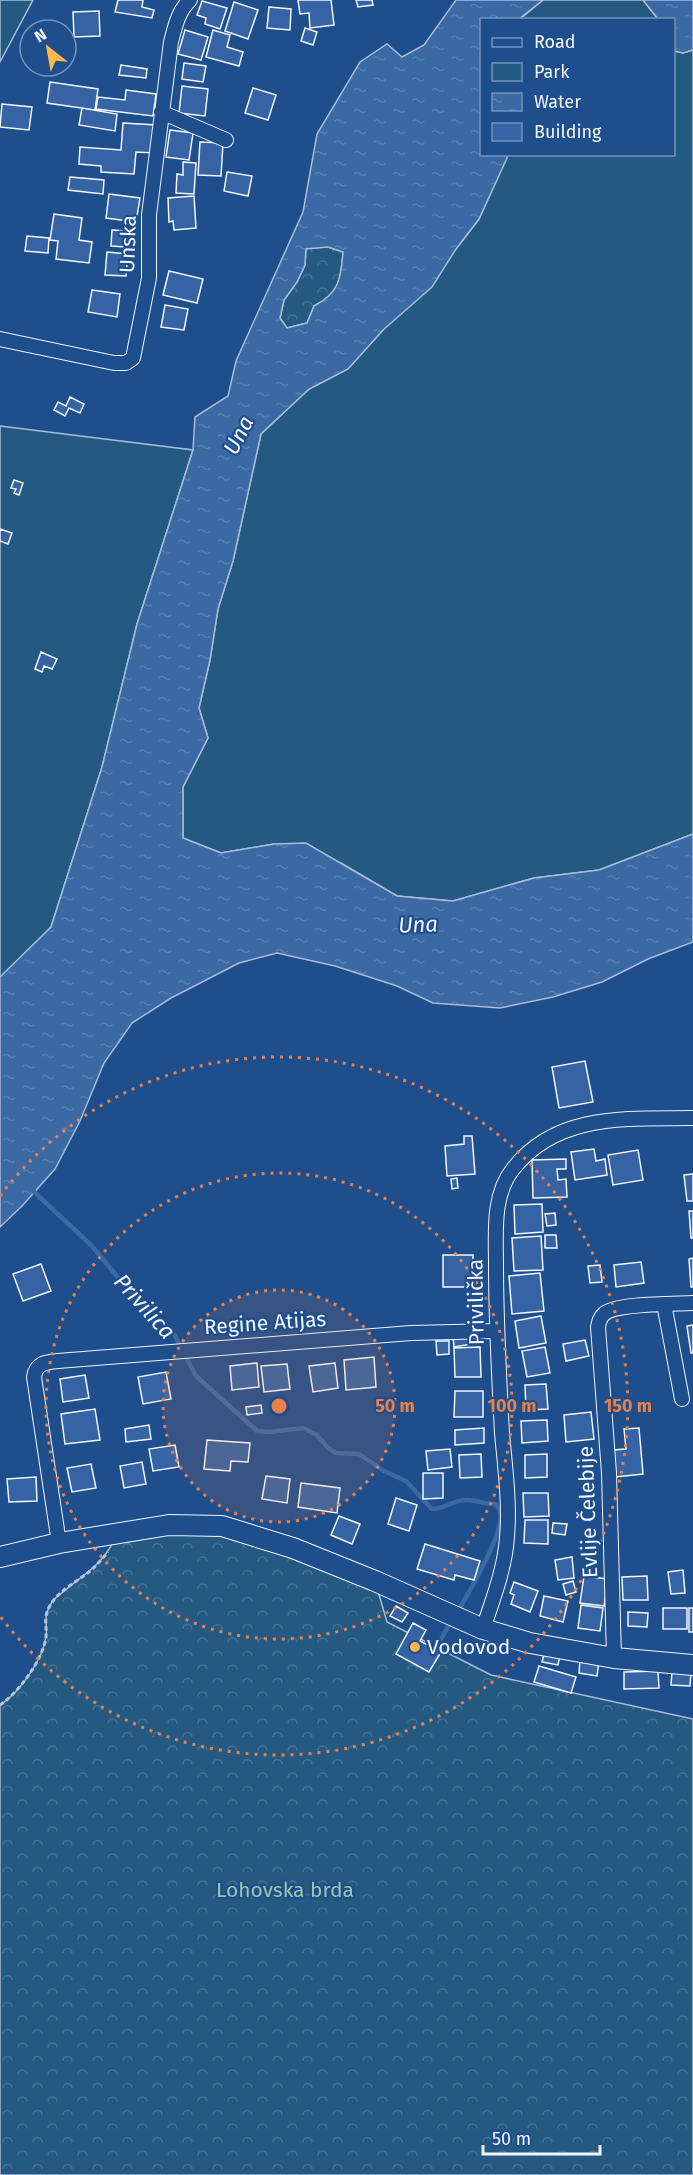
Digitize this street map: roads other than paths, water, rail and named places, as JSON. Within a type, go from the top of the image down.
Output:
[{"type":"street","name":"Unska","points":[[0,339],[114,363],[126,363],[133,358],[149,278],[149,215],[171,42],[183,6],[190,0]]},
{"type":"street","points":[[161,112],[226,140]]},
{"type":"street","name":"Privilička","points":[[483,1629],[499,1580],[507,1536],[507,1500],[496,1331],[496,1223],[501,1195],[513,1169],[528,1153],[544,1142],[580,1125],[601,1120],[693,1118]]},
{"type":"street","name":"Evlije Čelebije","points":[[614,1658],[609,1473],[598,1327],[603,1314],[616,1307],[693,1303]]},
{"type":"street","points":[[664,1304],[682,1399]]},
{"type":"street","name":"Regine Atijas","points":[[59,1542],[34,1377],[35,1370],[40,1365],[58,1361],[411,1333],[496,1331]]},
{"type":"street","points":[[0,1557],[59,1542],[169,1525],[222,1526],[293,1548],[375,1581],[483,1629],[530,1643],[614,1658],[693,1665]]},
{"type":"water","name":"Una","points":[[456,0],[543,0],[520,18],[480,18],[480,156],[507,156],[507,158],[479,219],[456,249],[432,287],[383,330],[348,369],[309,389],[261,434],[233,561],[218,609],[199,708],[208,738],[183,787],[183,838],[221,853],[274,844],[306,843],[397,896],[453,901],[534,878],[599,870],[693,834],[693,942],[648,959],[602,982],[553,997],[500,1008],[433,1003],[397,986],[335,966],[277,953],[239,963],[171,998],[132,1023],[104,1063],[80,1121],[55,1169],[0,1227],[0,977],[51,927],[102,767],[137,624],[193,450],[195,417],[228,396],[236,361],[303,212],[317,134],[360,62],[387,44],[402,57],[424,45]],"holes":[[[328,247],[343,252],[341,270],[334,290],[314,306],[307,323],[287,328],[280,318],[284,300],[297,282],[305,265],[306,249]]]},
{"type":"water","points":[[643,0],[693,0],[693,50],[683,53],[675,51],[675,18],[657,18]]},
{"type":"waterway","name":"Privilica","points":[[30,1188],[92,1246],[130,1292],[173,1332],[196,1376],[257,1431],[270,1432],[303,1428],[317,1435],[328,1448],[336,1453],[359,1454],[384,1471],[406,1481],[432,1509],[466,1500],[495,1504],[500,1512],[500,1521],[492,1548],[457,1613]]},
{"type":"waterway","name":"Privilica","points":[[437,1646],[452,1620]]},
{"type":"place","name":"Vodovod","points":[[415,1647]]},
{"type":"park label","name":"Lohovska brda","points":[[285,1890]]}]
